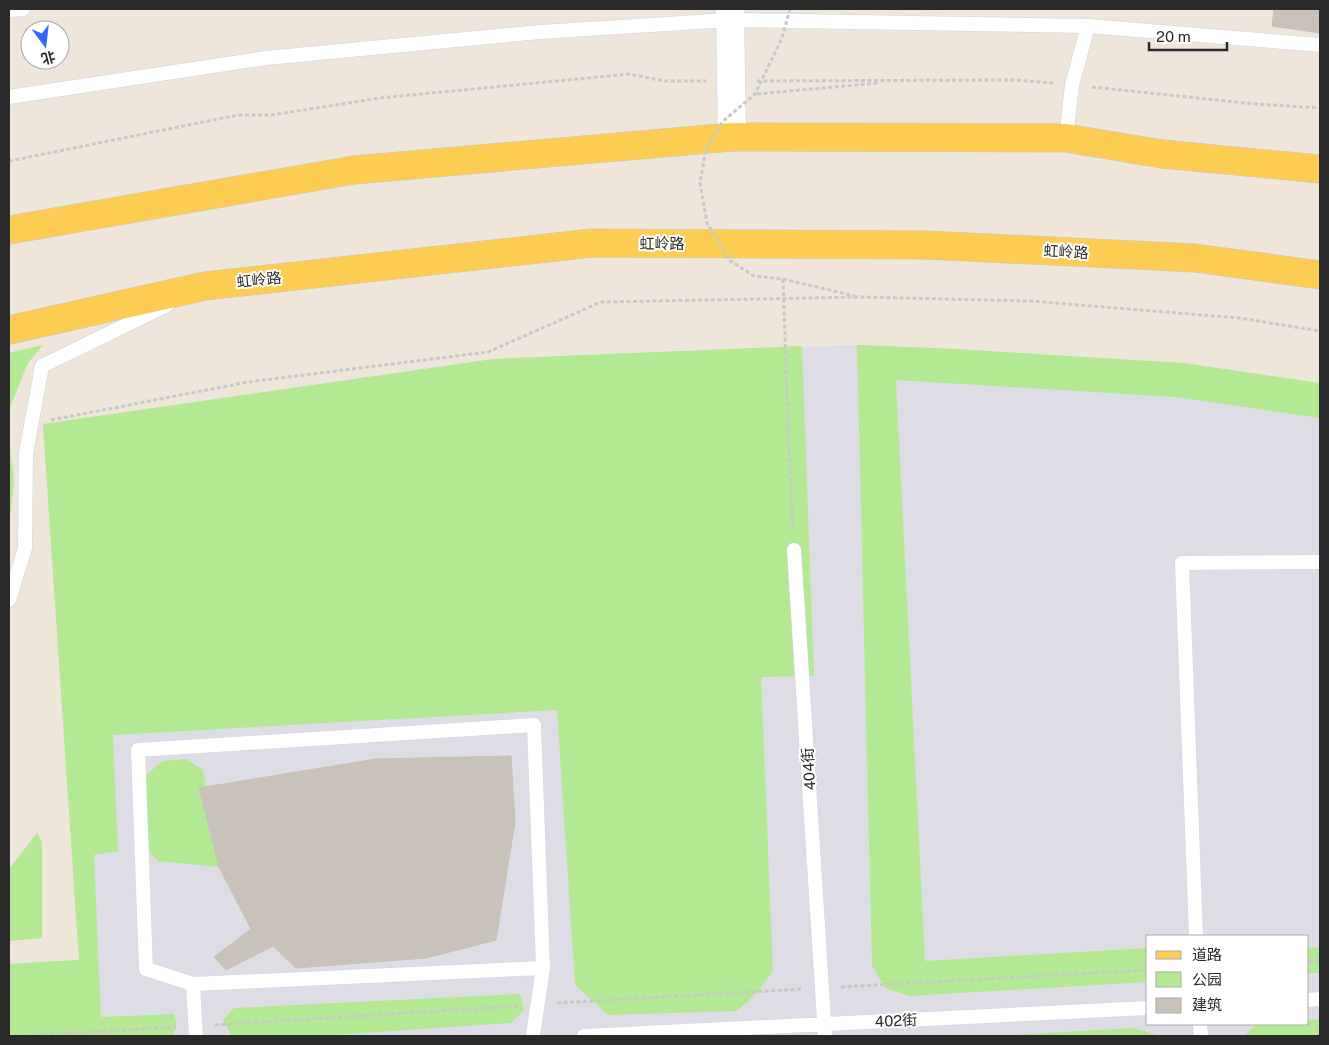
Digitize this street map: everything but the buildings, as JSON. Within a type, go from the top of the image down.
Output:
[{"type":"main road","points":[[9,230],[354,170],[732,137],[1066,138],[1162,154],[1320,170]]},
{"type":"main road","name":"虹岭路","points":[[9,330],[205,286],[592,244],[926,245],[1195,258],[1320,275]]},
{"type":"street","points":[[730,15],[744,88],[732,137]]},
{"type":"lane","points":[[9,10],[23,9]]},
{"type":"lane","points":[[9,97],[266,58],[730,15],[1088,26],[1320,44]]},
{"type":"lane","points":[[1066,138],[1072,85],[1088,26]]},
{"type":"lane","points":[[9,600],[25,548],[26,453],[42,366],[205,286]]},
{"type":"lane","name":"404街","points":[[794,550],[824,988],[825,1031]]},
{"type":"lane","points":[[1196,935],[1182,563],[1320,562]]},
{"type":"lane","points":[[533,1036],[543,968],[534,725],[138,750],[146,969],[193,984],[543,968]]},
{"type":"lane","points":[[193,984],[196,1031]]},
{"type":"lane","name":"402街","points":[[584,1036],[825,1031],[1146,1008]]},
{"type":"path","points":[[790,9],[782,38],[744,88],[706,149],[700,183],[707,224],[729,260],[754,276],[783,279],[861,297]]},
{"type":"path","points":[[9,161],[238,115],[272,115],[380,98],[629,74],[664,81],[744,88],[1014,80],[1255,104],[1320,108]]},
{"type":"path","points":[[744,88],[899,82]]},
{"type":"path","points":[[783,279],[794,550]]},
{"type":"path","points":[[32,424],[248,382],[488,352],[601,302],[861,297],[1040,302],[1238,318],[1320,331]]},
{"type":"path","points":[[18,1036],[196,1031],[538,1004],[1146,970]]},
{"type":"shaded area","points":[[857,345],[957,349],[1320,384],[1320,1036],[9,1036],[9,964],[79,960],[43,424],[493,359]]},
{"type":"green space","points":[[43,345],[28,363],[9,410],[9,353]]},
{"type":"green space","points":[[857,345],[957,349],[1184,363],[1320,383],[1320,418],[1176,397],[896,380],[925,961],[1146,948],[1146,982],[909,996],[885,988],[872,966]]},
{"type":"green space","points":[[802,346],[814,676],[761,677],[773,971],[757,993],[737,1011],[608,1015],[575,985],[557,710],[113,735],[118,851],[94,855],[101,1017],[174,1014],[177,1024],[172,1036],[9,1036],[9,964],[79,960],[43,424],[493,359]]},
{"type":"green space","points":[[9,439],[14,481],[11,512],[9,513]]},
{"type":"green space","points":[[186,759],[203,770],[206,787],[199,789],[219,867],[158,861],[143,845],[139,796],[146,775],[163,761]]},
{"type":"green space","points":[[37,833],[42,842],[42,938],[9,941],[9,869]]},
{"type":"green space","points":[[1320,947],[1320,973],[1309,973],[1309,948]]},
{"type":"green space","points":[[520,994],[524,1010],[511,1023],[319,1036],[232,1036],[223,1020],[234,1008]]},
{"type":"green space","points":[[1320,1019],[1320,1036],[1244,1036],[1256,1025],[1309,1025],[1309,1020]]},
{"type":"green space","points":[[1133,1028],[1161,1036],[995,1036]]}]
